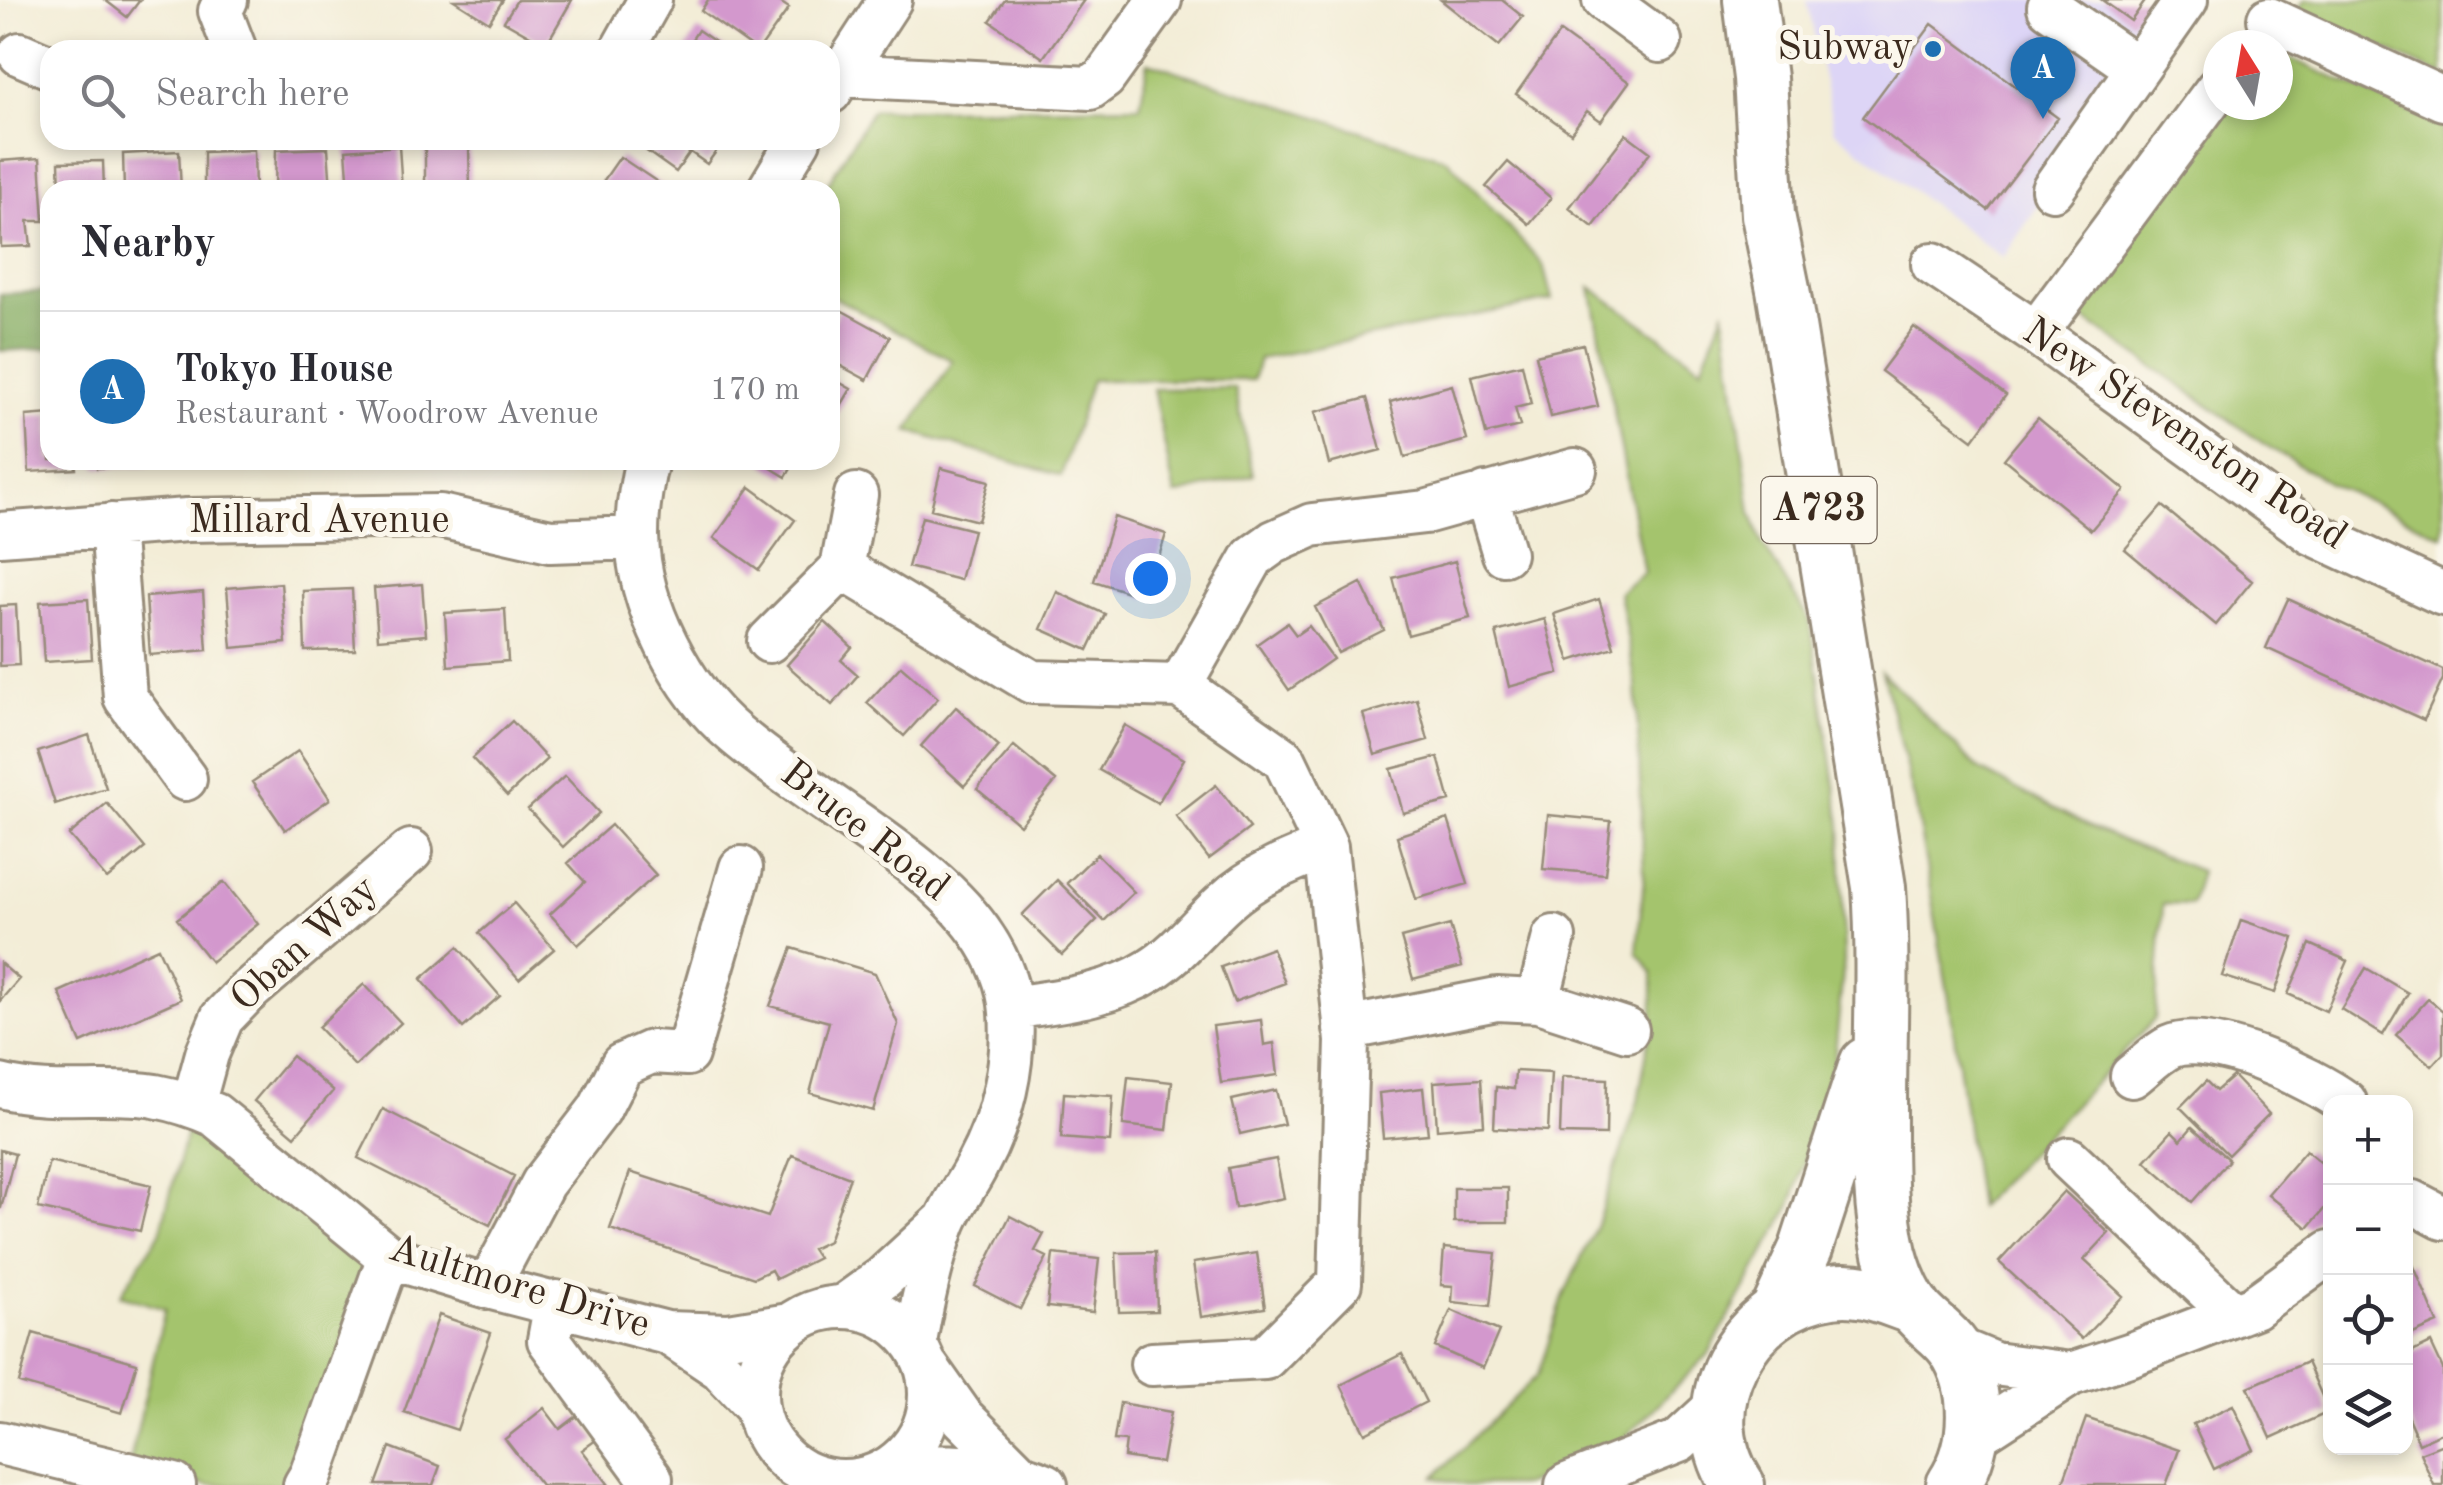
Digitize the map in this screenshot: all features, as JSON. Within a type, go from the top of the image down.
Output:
[{"type":"main road","name":"A723","points":[[1750,0],[1760,78],[1768,215],[1876,870],[1883,948],[1880,1194],[1890,1254],[1900,1281],[1915,1308],[1953,1347],[1965,1372],[1972,1398],[1961,1472]]},
{"type":"main road","name":"A723","points":[[1780,1308],[1806,1248],[1880,1020]]},
{"type":"main road","name":"A723","points":[[1738,1485],[1720,1442],[1718,1405],[1727,1370],[1746,1337],[1780,1308],[1807,1296],[1836,1290],[1868,1292],[1915,1308]]},
{"type":"street","points":[[226,0],[220,11],[231,40]]},
{"type":"street","points":[[628,40],[650,0]]},
{"type":"street","points":[[840,76],[890,0]]},
{"type":"street","points":[[840,84],[1090,88],[1104,78],[1160,0]]},
{"type":"street","points":[[1604,0],[1660,41]]},
{"type":"street","points":[[2053,189],[2186,0]]},
{"type":"street","points":[[2049,7],[2137,68]]},
{"type":"street","points":[[2268,21],[2443,99]]},
{"type":"street","points":[[2036,333],[2203,108]]},
{"type":"street","points":[[775,180],[793,150]]},
{"type":"street","name":"New Stevenston Road","points":[[1933,264],[2036,333],[2312,532],[2443,594]]},
{"type":"street","name":"Bruce Road","points":[[645,470],[637,538],[652,607],[687,682],[735,734],[951,895],[977,926],[992,952],[1011,1008],[1011,1046],[998,1122],[945,1222],[926,1283],[921,1355]]},
{"type":"street","points":[[1180,686],[1253,557],[1274,542],[1312,525],[1425,512],[1575,470]]},
{"type":"street","points":[[1486,494],[1504,554]]},
{"type":"street","points":[[770,641],[842,568],[856,495]]},
{"type":"street","name":"Millard Avenue","points":[[0,534],[188,520],[440,516],[550,541],[637,538]]},
{"type":"street","points":[[112,526],[124,697],[185,779]]},
{"type":"street","points":[[842,568],[1032,682],[1180,686],[1284,760],[1326,847],[1345,1029],[1340,1282],[1265,1358],[1152,1364]]},
{"type":"street","points":[[1011,1008],[1087,995],[1128,982],[1170,957],[1242,889],[1272,869],[1326,847]]},
{"type":"street","name":"Oban Way","points":[[193,1106],[222,1018],[411,851]]},
{"type":"street","points":[[488,1287],[543,1184],[599,1110],[622,1065],[651,1052],[687,1054],[741,868]]},
{"type":"street","points":[[1538,1001],[1554,938]]},
{"type":"street","points":[[1345,1029],[1497,999],[1538,1001],[1626,1030]]},
{"type":"street","points":[[2132,1076],[2168,1047],[2198,1041],[2291,1070],[2332,1095]]},
{"type":"street","name":"Aultmore Drive","points":[[0,1086],[59,1096],[152,1096],[193,1106],[214,1115],[389,1257],[488,1287],[668,1333],[729,1334],[789,1325]]},
{"type":"street","points":[[2069,1159],[2234,1314]]},
{"type":"street","name":"Bruce Road","points":[[844,1306],[883,1278],[945,1222]]},
{"type":"street","points":[[304,1485],[311,1475],[389,1257]]},
{"type":"street","points":[[1961,1472],[2071,1374],[2254,1306],[2323,1257]]},
{"type":"street","points":[[556,1302],[549,1340],[651,1479]]},
{"type":"street","points":[[844,1306],[871,1310],[895,1323],[963,1418],[1032,1479],[938,1466],[840,1482],[784,1472],[765,1436],[756,1406],[757,1376],[768,1347],[789,1325],[816,1310],[844,1306]]},
{"type":"street","name":"Aultmore Drive","points":[[668,1333],[720,1368],[756,1406]]},
{"type":"street","points":[[1953,1347],[1994,1364],[2071,1374]]},
{"type":"street","points":[[876,1476],[914,1446],[927,1422],[932,1394],[921,1355]]},
{"type":"street","points":[[1567,1485],[1679,1440],[1718,1405]]},
{"type":"street","points":[[0,1443],[174,1485]]},
{"type":"shaded area","points":[[1807,0],[2176,0],[2003,258],[1834,131]]},
{"type":"green space","points":[[2305,0],[2443,0],[2443,76],[2298,9]]},
{"type":"green space","points":[[2293,60],[2443,126],[2443,536],[2331,484],[2264,444],[2077,314],[2213,120],[2293,120]]},
{"type":"green space","points":[[1148,62],[1447,159],[1543,265],[1552,300],[1259,359],[1253,380],[1091,380],[1061,476],[908,431],[953,361],[840,300],[840,180],[830,180],[872,110],[1140,106]]},
{"type":"green space","points":[[1591,287],[1702,367],[1724,312],[1751,512],[1762,543],[1810,621],[1841,824],[1844,962],[1834,1062],[1791,1205],[1708,1355],[1615,1447],[1525,1485],[1464,1485],[1434,1477],[1538,1375],[1564,1295],[1597,1224],[1638,1101],[1653,1016],[1653,973],[1637,952],[1644,877],[1636,685],[1619,592],[1644,573]]},
{"type":"green space","points":[[40,292],[40,349],[0,351],[0,294]]},
{"type":"green space","points":[[1235,388],[1253,475],[1175,495],[1153,389]]},
{"type":"green space","points":[[1882,672],[1978,769],[2096,830],[2200,871],[2191,905],[2163,904],[2155,1019],[1978,1207],[1949,999],[1915,802]]},
{"type":"green space","points":[[191,1115],[380,1257],[295,1485],[209,1485],[128,1471],[165,1309],[120,1295],[160,1233]]},
{"type":"building","points":[[105,0],[140,0],[127,17]]},
{"type":"building","points":[[454,0],[503,0],[489,22]]},
{"type":"building","points":[[517,0],[572,0],[549,40],[537,40],[504,21]]},
{"type":"building","points":[[708,0],[777,0],[789,8],[766,40],[742,40],[701,11]]},
{"type":"building","points":[[1005,0],[1084,0],[1043,58],[990,21]]},
{"type":"building","points":[[1441,0],[1502,0],[1523,17],[1499,46]]},
{"type":"building","points":[[2102,0],[2146,0],[2131,21]]},
{"type":"building","points":[[1932,24],[2058,118],[1988,210],[1863,117]]},
{"type":"building","points":[[698,30],[712,40],[692,40]]},
{"type":"building","points":[[1560,32],[1629,82],[1601,121],[1587,111],[1571,133],[1516,94]]},
{"type":"building","points":[[1626,134],[1650,152],[1593,227],[1569,208]]},
{"type":"building","points":[[254,150],[255,180],[204,180],[204,152]]},
{"type":"building","points":[[276,150],[328,150],[330,180],[275,180]]},
{"type":"building","points":[[346,150],[399,150],[401,180],[348,180]]},
{"type":"building","points":[[425,150],[469,150],[470,180],[425,180]]},
{"type":"building","points":[[645,150],[717,150],[707,164],[690,152],[676,172]]},
{"type":"building","points":[[179,151],[180,180],[124,180],[123,154]]},
{"type":"building","points":[[620,157],[654,180],[604,180]]},
{"type":"building","points":[[40,158],[40,221],[28,221],[31,246],[1,247],[0,161]]},
{"type":"building","points":[[103,161],[104,180],[60,180],[59,162]]},
{"type":"building","points":[[1508,162],[1551,198],[1529,224],[1486,187]]},
{"type":"building","points":[[840,310],[890,337],[867,380],[840,365]]},
{"type":"building","points":[[1914,327],[2006,395],[1973,440],[1881,371]]},
{"type":"building","points":[[1583,344],[1598,406],[1551,417],[1536,355]]},
{"type":"building","points":[[1522,364],[1531,404],[1515,408],[1520,426],[1486,434],[1472,376]]},
{"type":"building","points":[[840,383],[851,389],[840,407]]},
{"type":"building","points":[[1452,385],[1467,440],[1405,457],[1390,402]]},
{"type":"building","points":[[1367,398],[1381,450],[1329,464],[1315,412]]},
{"type":"building","points":[[40,415],[40,470],[60,470],[29,472],[26,416]]},
{"type":"building","points":[[2038,418],[2125,490],[2091,530],[2004,459]]},
{"type":"building","points":[[941,468],[989,481],[978,521],[931,509]]},
{"type":"building","points":[[750,487],[795,520],[759,570],[714,538]]},
{"type":"building","points":[[2162,506],[2252,581],[2216,625],[2125,549]]},
{"type":"building","points":[[922,517],[973,530],[960,580],[908,567]]},
{"type":"building","points":[[1114,517],[1166,534],[1146,598],[1094,581]]},
{"type":"building","points":[[1455,561],[1470,618],[1408,635],[1393,578]]},
{"type":"building","points":[[281,583],[286,643],[232,648],[227,588]]},
{"type":"building","points":[[1361,583],[1384,630],[1338,653],[1315,607]]},
{"type":"building","points":[[422,584],[426,635],[378,639],[374,588]]},
{"type":"building","points":[[352,589],[355,650],[305,651],[303,591]]},
{"type":"building","points":[[203,592],[207,650],[150,655],[146,597]]},
{"type":"building","points":[[1057,592],[1105,614],[1088,650],[1041,629]]},
{"type":"building","points":[[88,599],[92,659],[44,662],[40,602]]},
{"type":"building","points":[[1599,599],[1614,647],[1570,661],[1554,614]]},
{"type":"building","points":[[2288,599],[2443,670],[2443,679],[2424,720],[2266,648]]},
{"type":"building","points":[[16,605],[19,665],[0,666],[0,606]]},
{"type":"building","points":[[505,609],[508,661],[448,666],[445,613]]},
{"type":"building","points":[[1545,619],[1559,673],[1509,687],[1496,632]]},
{"type":"building","points":[[825,622],[852,647],[841,660],[858,675],[832,705],[787,665]]},
{"type":"building","points":[[1287,623],[1296,635],[1309,626],[1333,659],[1289,690],[1257,644]]},
{"type":"building","points":[[901,666],[938,698],[904,736],[867,703]]},
{"type":"building","points":[[1417,699],[1428,740],[1375,755],[1363,714]]},
{"type":"building","points":[[956,707],[999,746],[964,786],[921,746]]},
{"type":"building","points":[[512,721],[547,759],[507,796],[472,758]]},
{"type":"building","points":[[1125,725],[1184,759],[1158,803],[1099,770]]},
{"type":"building","points":[[89,735],[106,788],[55,804],[38,752]]},
{"type":"building","points":[[1014,746],[1056,781],[1020,825],[977,789]]},
{"type":"building","points":[[298,751],[330,799],[285,830],[252,782]]},
{"type":"building","points":[[1438,757],[1450,801],[1403,813],[1391,769]]},
{"type":"building","points":[[565,776],[599,813],[563,847],[528,809]]},
{"type":"building","points":[[1216,785],[1250,828],[1209,859],[1176,816]]},
{"type":"building","points":[[107,803],[145,848],[107,879],[69,835]]},
{"type":"building","points":[[1548,815],[1611,821],[1605,874],[1543,869]]},
{"type":"building","points":[[1448,819],[1468,884],[1416,899],[1397,836]]},
{"type":"building","points":[[611,825],[656,875],[578,945],[550,914],[585,882],[568,863]]},
{"type":"building","points":[[1097,854],[1134,892],[1104,921],[1067,883]]},
{"type":"building","points":[[1057,880],[1097,920],[1062,955],[1022,915]]},
{"type":"building","points":[[224,882],[258,924],[211,962],[177,919]]},
{"type":"building","points":[[514,903],[554,949],[519,979],[479,933]]},
{"type":"building","points":[[2241,920],[2294,938],[2275,993],[2222,976]]},
{"type":"building","points":[[1450,925],[1462,966],[1413,979],[1401,938]]},
{"type":"building","points":[[2310,944],[2348,961],[2326,1011],[2288,994]]},
{"type":"building","points":[[458,947],[500,996],[463,1028],[421,979]]},
{"type":"building","points":[[158,948],[181,999],[81,1043],[59,992]]},
{"type":"building","points":[[792,948],[875,973],[898,1024],[873,1111],[810,1093],[829,1022],[770,1006]]},
{"type":"building","points":[[1272,948],[1285,983],[1234,1002],[1221,967]]},
{"type":"building","points":[[0,963],[19,979],[0,1001]]},
{"type":"building","points":[[2366,968],[2408,993],[2383,1035],[2341,1009]]},
{"type":"building","points":[[364,984],[401,1023],[355,1066],[318,1027]]},
{"type":"building","points":[[2428,999],[2443,1011],[2443,1054],[2432,1066],[2396,1035]]},
{"type":"building","points":[[1261,1020],[1264,1045],[1274,1043],[1278,1075],[1221,1083],[1213,1026]]},
{"type":"building","points":[[292,1056],[333,1091],[295,1136],[254,1101]]},
{"type":"building","points":[[1515,1071],[1551,1073],[1548,1131],[1494,1128],[1496,1087],[1514,1089]]},
{"type":"building","points":[[2233,1076],[2269,1114],[2228,1155],[2180,1107],[2206,1081],[2216,1091]]},
{"type":"building","points":[[1128,1077],[1172,1082],[1167,1130],[1123,1125]]},
{"type":"building","points":[[1562,1077],[1607,1079],[1606,1135],[1560,1134]]},
{"type":"building","points":[[1481,1079],[1484,1125],[1437,1129],[1434,1082]]},
{"type":"building","points":[[1423,1088],[1428,1134],[1383,1138],[1379,1093]]},
{"type":"building","points":[[1276,1090],[1284,1124],[1240,1134],[1232,1100]]},
{"type":"building","points":[[1064,1093],[1113,1096],[1110,1142],[1061,1138]]},
{"type":"building","points":[[383,1109],[514,1176],[490,1225],[358,1158]]},
{"type":"building","points":[[2192,1127],[2229,1160],[2192,1202],[2145,1161],[2172,1131],[2181,1140]]},
{"type":"building","points":[[0,1150],[15,1154],[1,1208],[0,1208]]},
{"type":"building","points":[[2306,1150],[2323,1164],[2323,1210],[2308,1228],[2268,1194]]},
{"type":"building","points":[[792,1155],[850,1177],[828,1241],[812,1249],[818,1258],[776,1279],[771,1270],[754,1278],[610,1229],[630,1172],[768,1217]]},
{"type":"building","points":[[1276,1159],[1284,1198],[1235,1208],[1228,1168]]},
{"type":"building","points":[[49,1161],[151,1185],[140,1231],[38,1208]]},
{"type":"building","points":[[1454,1188],[1508,1188],[1508,1222],[1454,1222]]},
{"type":"building","points":[[2064,1191],[2109,1233],[2084,1260],[2123,1296],[2082,1339],[1999,1262]]},
{"type":"building","points":[[1010,1216],[1044,1234],[1035,1251],[1047,1257],[1020,1309],[975,1286]]},
{"type":"building","points":[[1444,1248],[1496,1253],[1490,1306],[1452,1302],[1453,1286],[1441,1285]]},
{"type":"building","points":[[1155,1252],[1157,1311],[1119,1312],[1116,1253]]},
{"type":"building","points":[[1257,1253],[1265,1308],[1201,1317],[1193,1263]]},
{"type":"building","points":[[1053,1254],[1099,1259],[1093,1312],[1047,1307]]},
{"type":"building","points":[[2413,1264],[2438,1323],[2413,1334]]},
{"type":"building","points":[[1451,1310],[1499,1331],[1483,1368],[1435,1347]]},
{"type":"building","points":[[439,1315],[491,1333],[457,1430],[404,1412]]},
{"type":"building","points":[[33,1333],[137,1363],[122,1413],[19,1383]]},
{"type":"building","points":[[2431,1343],[2443,1369],[2443,1432],[2419,1443],[2413,1429],[2413,1352]]},
{"type":"building","points":[[1402,1354],[1426,1402],[1365,1433],[1341,1385]]},
{"type":"building","points":[[2307,1362],[2323,1398],[2323,1415],[2271,1438],[2248,1387]]},
{"type":"building","points":[[1120,1403],[1171,1412],[1162,1463],[1124,1457],[1126,1441],[1114,1440]]},
{"type":"building","points":[[2233,1405],[2254,1450],[2214,1469],[2193,1424]]},
{"type":"building","points":[[544,1408],[560,1429],[577,1416],[596,1440],[582,1450],[609,1485],[541,1485],[505,1439]]},
{"type":"building","points":[[2086,1418],[2179,1450],[2166,1485],[2062,1485]]},
{"type":"building","points":[[2443,1444],[2443,1485],[2434,1485],[2420,1453]]},
{"type":"building","points":[[390,1447],[440,1466],[433,1485],[376,1485]]},
{"type":"place","name":"Subway","points":[[1933,49]]},
{"type":"place","name":"Tokyo House","points":[[2043,119]]}]
